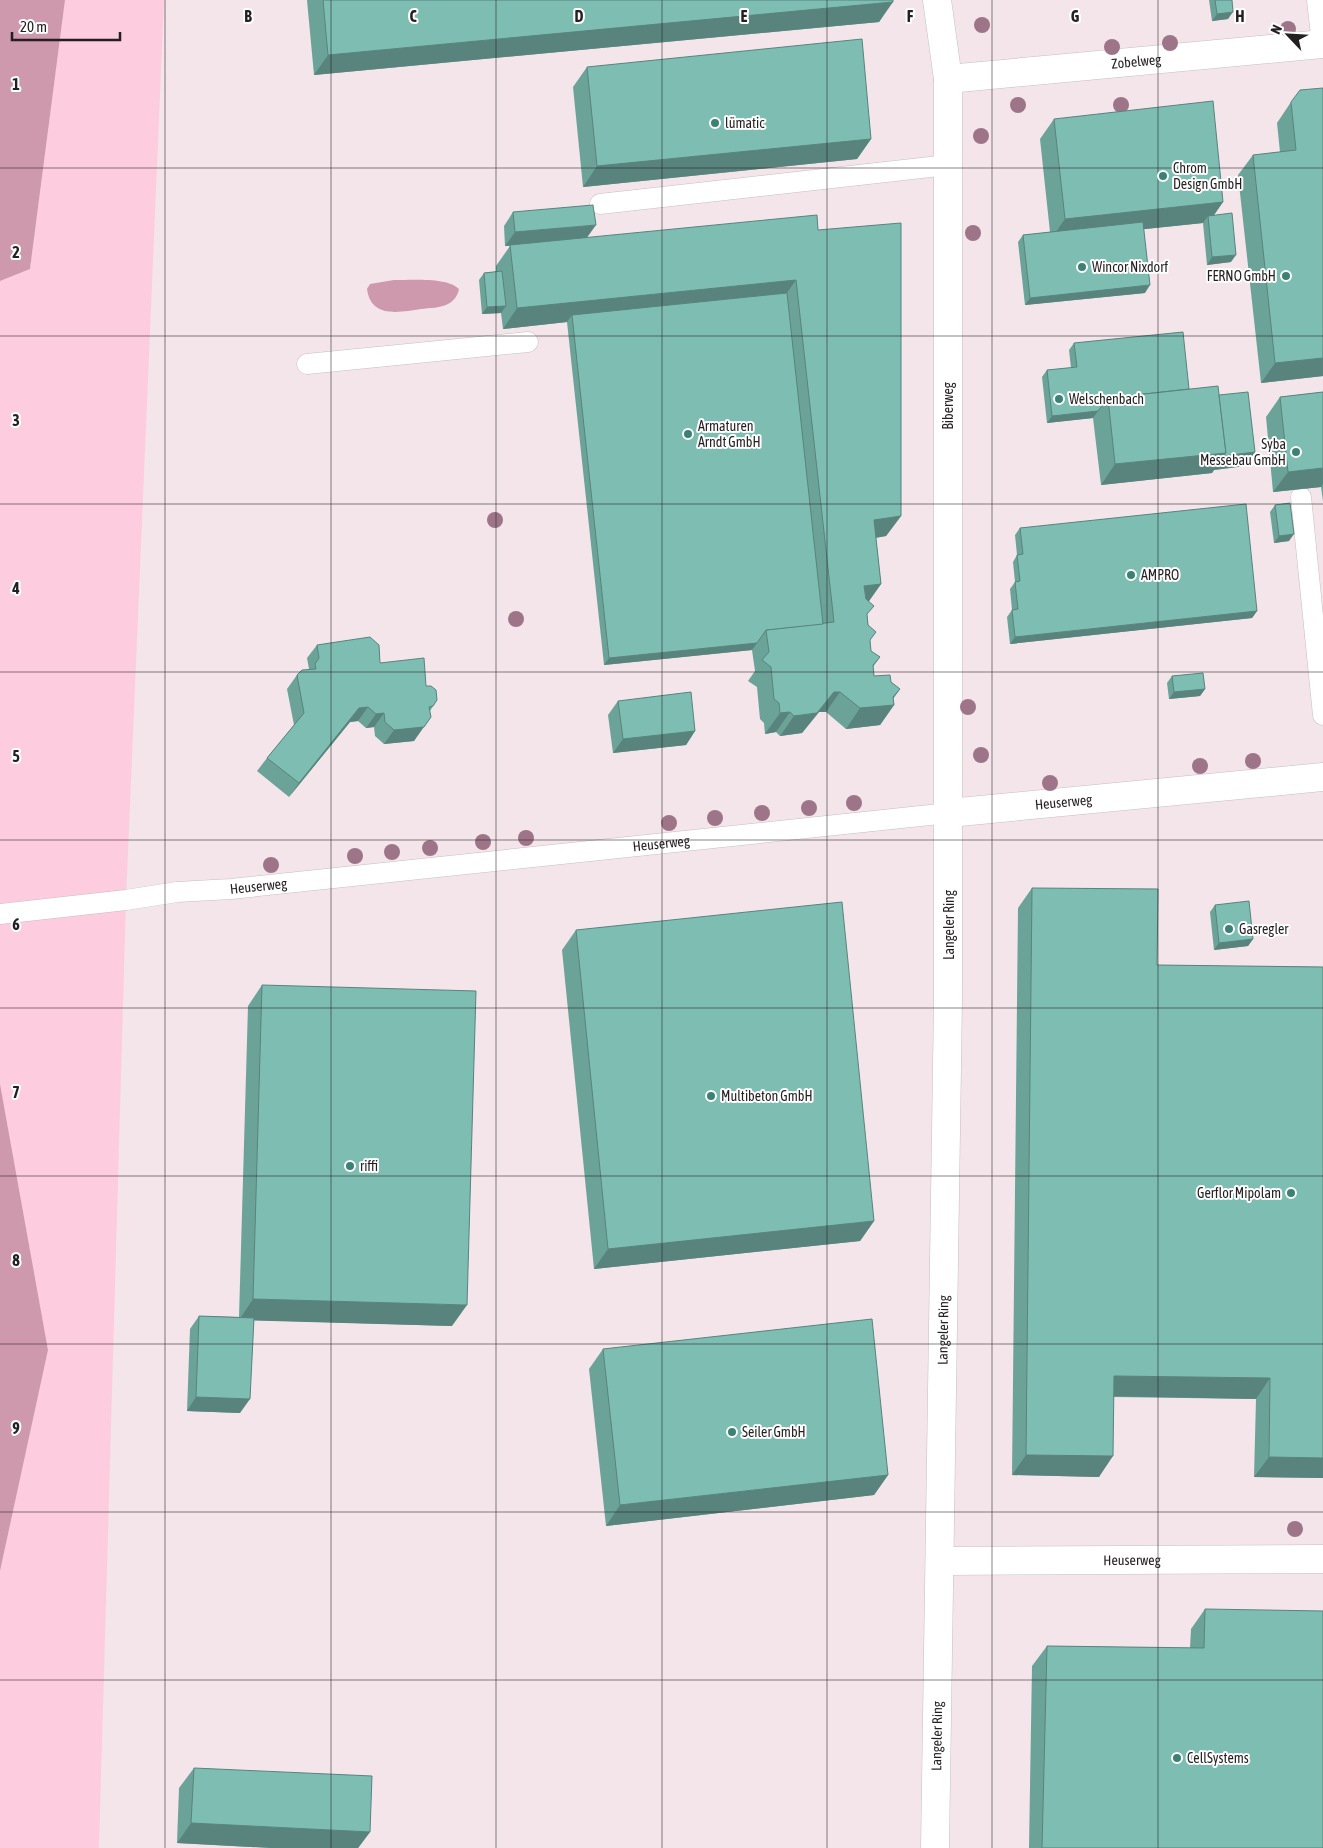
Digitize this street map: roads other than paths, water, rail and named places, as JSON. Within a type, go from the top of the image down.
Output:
[{"type":"street","name":"Biberweg","points":[[937,0],[948,79],[949,813]]},
{"type":"street","name":"Zobelweg","points":[[948,79],[1322,44]]},
{"type":"street","name":"Heuserweg","points":[[949,813],[1323,778]]},
{"type":"street","name":"Langeler Ring","points":[[935,1848],[941,1561],[949,813]]},
{"type":"street","name":"Heuserweg","points":[[941,1561],[1323,1559]]},
{"type":"lane","points":[[1317,0],[1322,44]]},
{"type":"lane","points":[[600,204],[948,165]]},
{"type":"lane","points":[[307,364],[528,342]]},
{"type":"lane","points":[[1301,497],[1323,715]]},
{"type":"lane","name":"Heuserweg","points":[[0,914],[126,900],[177,892],[232,889],[949,813]]},
{"type":"place","name":"lümatic","points":[[715,123]]},
{"type":"place","name":"Chrom Design GmbH","points":[[1163,176]]},
{"type":"place","name":"Wincor Nixdorf","points":[[1082,267]]},
{"type":"place","name":"FERNO GmbH","points":[[1286,276]]},
{"type":"place","name":"Welschenbach","points":[[1059,399]]},
{"type":"place","name":"Armaturen Arndt GmbH","points":[[688,434]]},
{"type":"place","name":"Syba Messebau GmbH","points":[[1296,452]]},
{"type":"place","name":"AMPRO","points":[[1131,575]]},
{"type":"place","name":"Gasregler","points":[[1229,929]]},
{"type":"place","name":"Multibeton GmbH","points":[[711,1096]]},
{"type":"place","name":"riffi","points":[[350,1166]]},
{"type":"place","name":"Gerflor Mipolam","points":[[1291,1193]]},
{"type":"place","name":"Seiler GmbH","points":[[732,1432]]},
{"type":"place","name":"CellSystems","points":[[1177,1758]]}]
